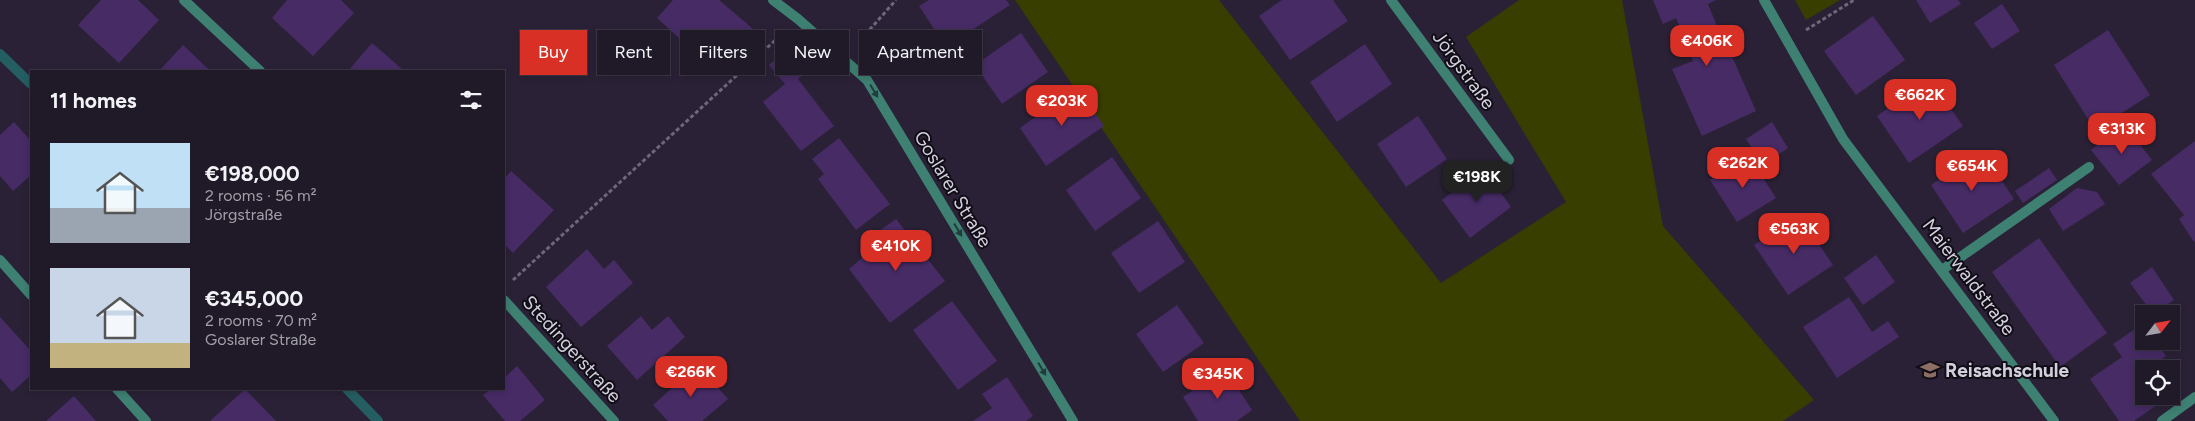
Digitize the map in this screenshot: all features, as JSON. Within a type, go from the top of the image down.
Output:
[{"type":"street","points":[[184,0],[259,70]]},
{"type":"street","name":"Goslarer Straße","points":[[773,0],[798,19],[867,80],[1073,421]]},
{"type":"street","name":"Jörgstraße","points":[[1391,0],[1509,160]]},
{"type":"street","name":"Maierwaldstraße","points":[[1764,0],[1843,139],[2054,421]]},
{"type":"street","points":[[1942,270],[2089,167]]},
{"type":"street","points":[[0,260],[30,293]]},
{"type":"street","name":"Stedingerstraße","points":[[505,301],[614,421]]},
{"type":"street","points":[[118,390],[146,421]]},
{"type":"street","points":[[2162,421],[2195,397]]},
{"type":"path","points":[[869,30],[896,0]]},
{"type":"path","points":[[1829,16],[1854,0]]},
{"type":"path","points":[[509,284],[798,19]]},
{"type":"green space","points":[[1015,0],[1219,0],[1441,283],[1566,202],[1466,37],[1519,0],[1622,0],[1663,226],[1814,400],[1783,421],[1300,421]]},
{"type":"green space","points":[[1795,0],[1840,0],[1806,20]]},
{"type":"building","points":[[101,0],[138,0],[159,20],[119,63],[78,25]]},
{"type":"building","points":[[287,0],[341,0],[354,13],[313,56],[272,18]]},
{"type":"building","points":[[673,0],[719,0],[754,30],[680,30],[680,39],[657,18]]},
{"type":"building","points":[[929,0],[1006,0],[1010,5],[972,30],[935,30],[919,6]]},
{"type":"building","points":[[1282,0],[1333,0],[1348,21],[1290,60],[1259,16]]},
{"type":"building","points":[[1653,0],[1716,0],[1708,4],[1725,46],[1727,45],[1756,111],[1702,136],[1672,69],[1693,61],[1676,18],[1663,24]]},
{"type":"building","points":[[1916,0],[1958,0],[1961,4],[1930,23]]},
{"type":"building","points":[[2002,4],[2020,31],[1992,49],[1974,23]]},
{"type":"building","points":[[1873,16],[1905,60],[1856,95],[1824,51]]},
{"type":"building","points":[[2108,30],[2150,95],[2095,130],[2054,65]]},
{"type":"building","points":[[1021,33],[1048,72],[1002,104],[982,75],[982,60]]},
{"type":"building","points":[[372,43],[403,70],[349,70]]},
{"type":"building","points":[[1365,44],[1392,84],[1337,122],[1310,82]]},
{"type":"building","points":[[183,45],[210,70],[160,70]]},
{"type":"building","points":[[775,60],[775,72],[769,65]]},
{"type":"building","points":[[777,75],[804,75],[798,79],[834,126],[801,151],[763,102],[785,84]]},
{"type":"building","points":[[1930,79],[1963,126],[1909,163],[1877,116]]},
{"type":"building","points":[[1077,87],[1104,126],[1046,166],[1020,128]]},
{"type":"building","points":[[1418,116],[1447,159],[1406,187],[1377,144]]},
{"type":"building","points":[[14,122],[30,140],[30,176],[13,191],[0,176],[0,135]]},
{"type":"building","points":[[1772,122],[1788,148],[1763,165],[1746,139]]},
{"type":"building","points":[[2124,124],[2152,160],[2119,185],[2091,150]]},
{"type":"building","points":[[839,138],[890,204],[856,230],[818,179],[824,174],[812,159]]},
{"type":"building","points":[[2195,141],[2194,242],[2179,219],[2184,215],[2151,174]]},
{"type":"building","points":[[1982,151],[2014,199],[1963,233],[1931,185]]},
{"type":"building","points":[[1749,156],[1776,198],[1737,222],[1710,180]]},
{"type":"building","points":[[1112,157],[1141,198],[1095,231],[1066,190]]},
{"type":"building","points":[[2049,168],[2057,180],[2023,203],[2015,191]]},
{"type":"building","points":[[1484,169],[1511,207],[1470,238],[1442,200]]},
{"type":"building","points":[[511,171],[554,210],[513,253],[505,245],[505,178]]},
{"type":"building","points":[[2077,188],[2097,192],[2105,204],[2063,231],[2049,209]]},
{"type":"building","points":[[1799,215],[1833,265],[1788,295],[1754,245]]},
{"type":"building","points":[[896,219],[945,281],[890,323],[849,269],[877,245],[872,236]]},
{"type":"building","points":[[1158,221],[1185,262],[1139,293],[1111,253]]},
{"type":"building","points":[[2039,238],[2107,333],[2060,367],[1992,272]]},
{"type":"building","points":[[587,249],[604,269],[614,260],[633,283],[581,327],[546,287]]},
{"type":"building","points":[[1876,255],[1895,282],[1863,305],[1844,278]]},
{"type":"building","points":[[2152,267],[2174,300],[2166,305],[2146,305],[2130,283]]},
{"type":"building","points":[[1849,297],[1872,332],[1888,321],[1899,337],[1837,378],[1803,327]]},
{"type":"building","points":[[952,301],[997,361],[958,390],[913,330]]},
{"type":"building","points":[[1177,305],[1204,343],[1163,372],[1136,334]]},
{"type":"building","points":[[641,316],[652,330],[668,316],[685,337],[637,380],[607,346]]},
{"type":"building","points":[[0,317],[30,350],[30,376],[12,392],[0,378]]},
{"type":"building","points":[[2135,329],[2135,350],[2162,350],[2166,356],[2160,360],[2135,360],[2135,405],[2157,405],[2134,421],[2119,421],[2090,379],[2122,357],[2113,344]]},
{"type":"building","points":[[698,365],[728,399],[702,421],[668,421],[653,405]]},
{"type":"building","points":[[517,366],[545,400],[520,421],[505,421],[483,395],[490,390],[505,390],[505,377]]},
{"type":"building","points":[[1225,369],[1252,410],[1237,421],[1198,421],[1183,397]]},
{"type":"building","points":[[1007,377],[1033,416],[1026,421],[973,421],[992,408],[982,394]]},
{"type":"building","points":[[246,390],[276,421],[210,421]]},
{"type":"building","points":[[74,396],[96,421],[46,421]]},
{"type":"waterway","points":[[0,54],[30,83]]},
{"type":"waterway","points":[[348,390],[378,421]]},
{"type":"place","name":"Reisachschule","points":[[1930,370]]}]
